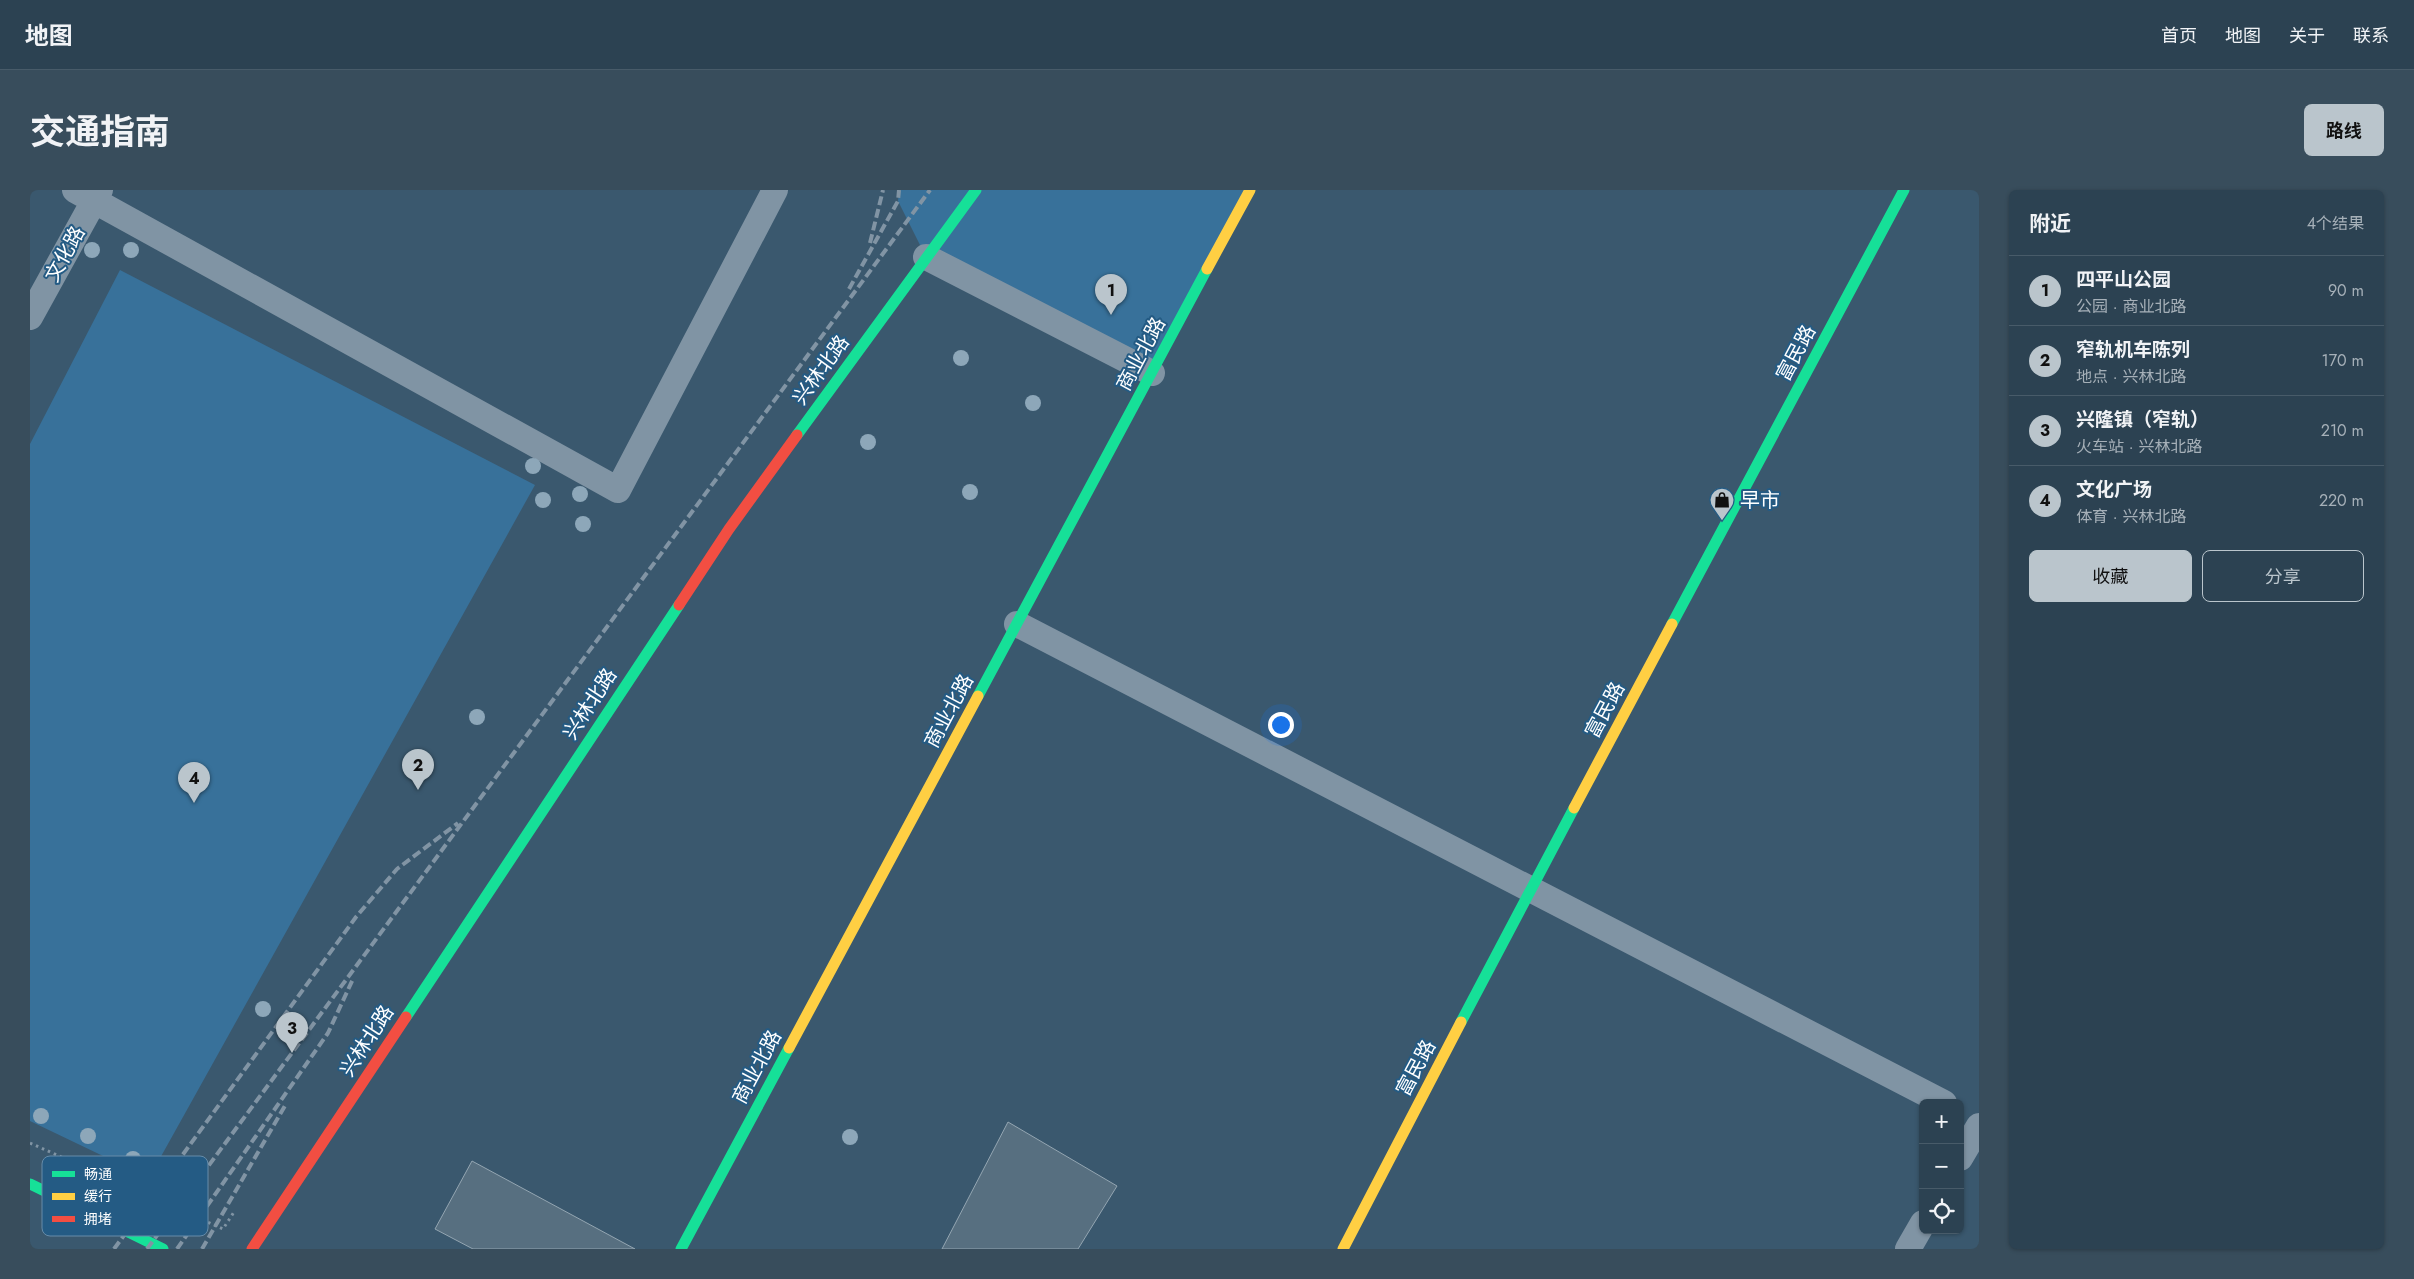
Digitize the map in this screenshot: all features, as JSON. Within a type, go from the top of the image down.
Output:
[{"type":"street","points":[[90,194],[618,490],[775,190]]},
{"type":"street","name":"兴林北路","points":[[252,1249],[728,528],[976,190]]},
{"type":"street","name":"商业北路","points":[[680,1249],[1250,190]]},
{"type":"street","name":"富民路","points":[[1343,1249],[1531,889],[1904,190]]},
{"type":"street","name":"文化路","points":[[30,317],[90,194]]},
{"type":"street","points":[[926,258],[1152,373]]},
{"type":"street","points":[[1017,624],[1936,1099]]},
{"type":"street","points":[[1964,1113],[1979,1121]]},
{"type":"street","points":[[1964,1151],[1979,1126]]},
{"type":"street","points":[[30,1184],[42,1190]]},
{"type":"street","points":[[1908,1249],[1919,1231]]},
{"type":"street","points":[[136,1236],[163,1249]]},
{"type":"path","points":[[30,1143],[60,1156]]},
{"type":"path","points":[[208,1221],[223,1228],[234,1212]]},
{"type":"shaded area","points":[[899,190],[1250,190],[1152,373],[926,257],[898,201]]},
{"type":"shaded area","points":[[120,270],[535,485],[161,1156],[103,1156],[30,1121],[30,444]]},
{"type":"building","points":[[1008,1122],[1117,1186],[1078,1249],[942,1249]]},
{"type":"building","points":[[472,1161],[635,1249],[473,1249],[435,1229]]},
{"type":"railway","points":[[870,243],[883,190]]},
{"type":"railway","points":[[849,289],[898,201],[899,190]]},
{"type":"railway","points":[[208,1166],[930,190]]},
{"type":"railway","points":[[182,1156],[356,917],[397,869],[458,823]]},
{"type":"railway","points":[[208,1205],[328,1033],[353,979]]},
{"type":"railway","points":[[202,1249],[286,1104]]},
{"type":"railway","points":[[114,1249],[123,1236]]},
{"type":"railway","points":[[147,1249],[157,1236]]},
{"type":"railway","points":[[177,1249],[186,1236]]},
{"type":"traffic: fast","points":[[797,435],[976,190]]},
{"type":"traffic: fast","points":[[1672,624],[1904,190]]},
{"type":"traffic: fast","points":[[978,696],[1207,269]]},
{"type":"traffic: fast","points":[[406,1017],[679,605]]},
{"type":"traffic: fast","points":[[1461,1022],[1574,808]]},
{"type":"traffic: fast","points":[[681,1249],[789,1048]]},
{"type":"traffic: fast","points":[[30,1184],[42,1190]]},
{"type":"traffic: fast","points":[[136,1236],[163,1249]]},
{"type":"traffic: slow","points":[[1207,269],[1250,190]]},
{"type":"traffic: slow","points":[[1574,808],[1672,624]]},
{"type":"traffic: slow","points":[[789,1048],[978,696]]},
{"type":"traffic: slow","points":[[1343,1249],[1461,1022]]},
{"type":"traffic: jam","points":[[679,605],[729,529],[797,435]]},
{"type":"traffic: jam","points":[[252,1249],[406,1017]]},
{"type":"place","name":"四平山公园","points":[[1111,315]]},
{"type":"place","name":"早市","points":[[1722,521]]},
{"type":"place","name":"窄轨机车陈列","points":[[418,790]]},
{"type":"place","name":"文化广场","points":[[194,803]]},
{"type":"place","name":"兴隆镇（窄轨）","points":[[292,1053]]}]
